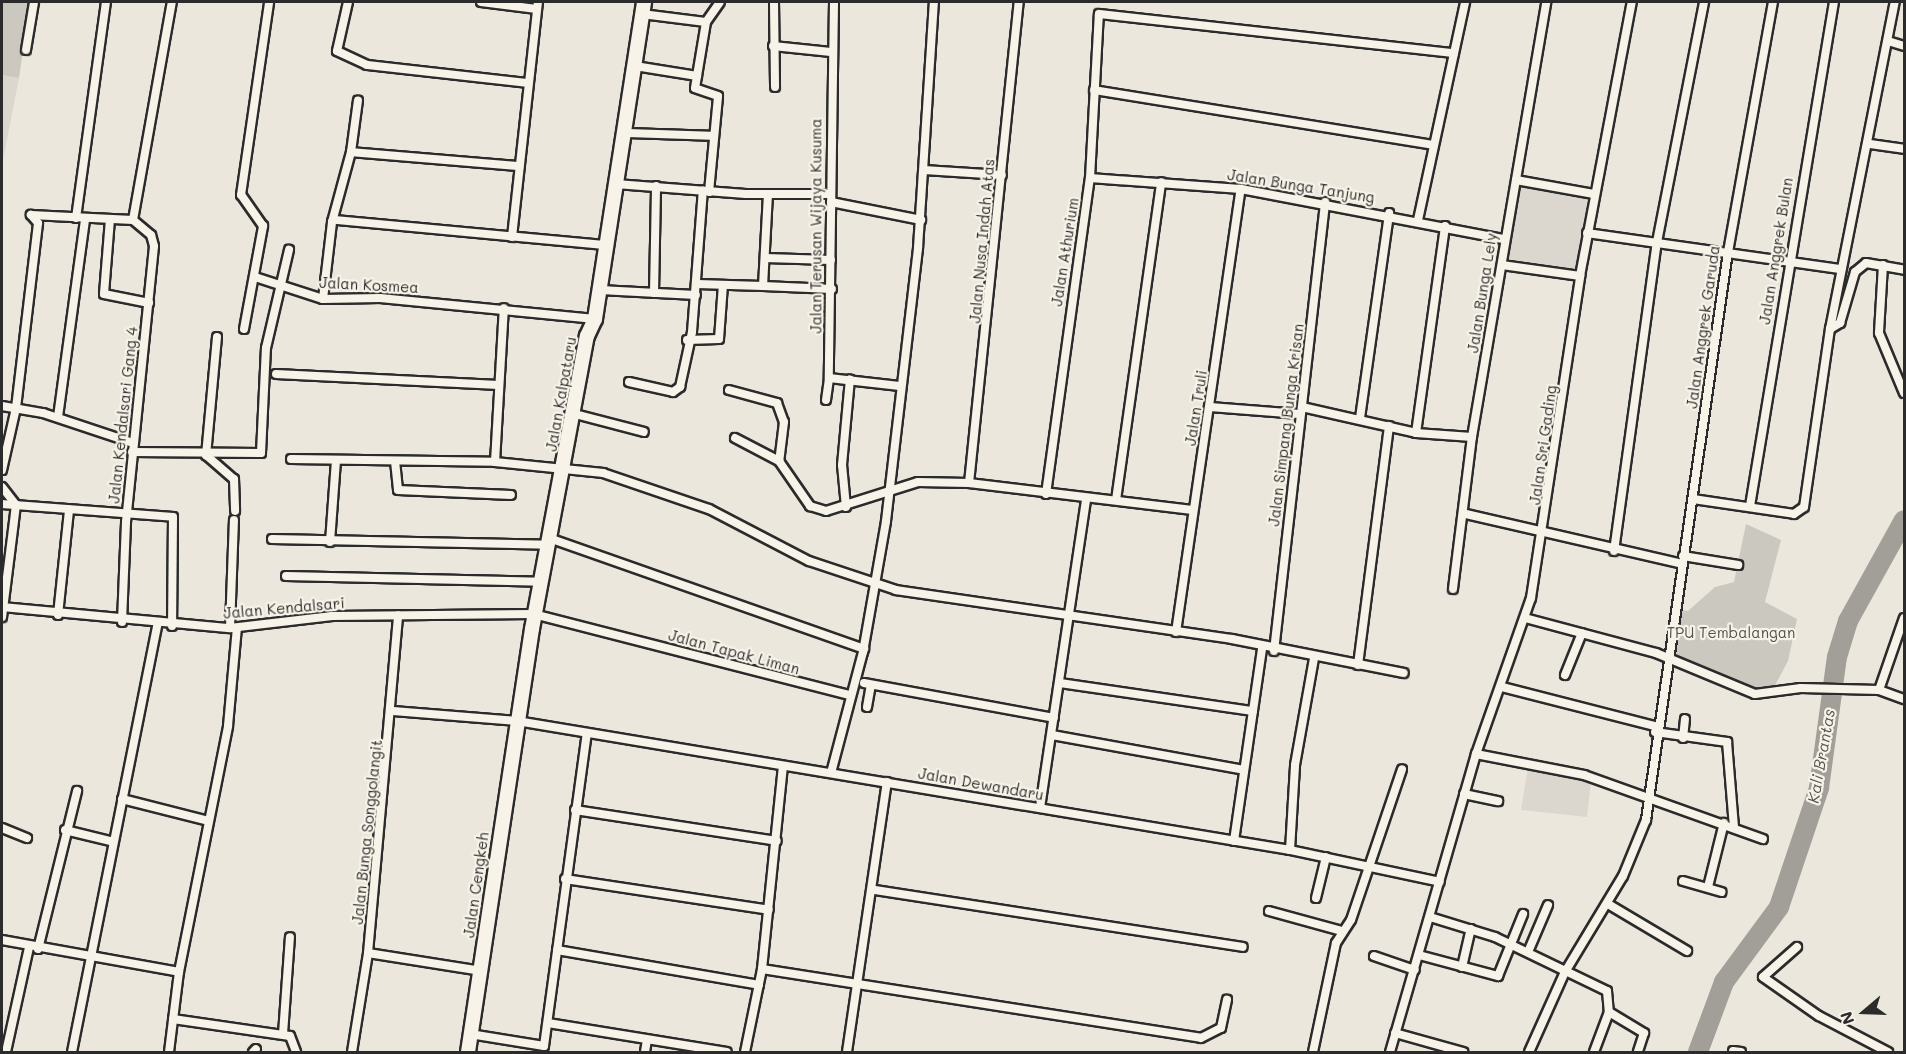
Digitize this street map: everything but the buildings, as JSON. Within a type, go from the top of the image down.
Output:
[{"type":"main road","name":"Jalan Kalpataru","points":[[517,721],[534,614],[551,542],[587,336],[595,319],[643,8]]},
{"type":"main road","name":"Jalan Cengkeh","points":[[468,1053],[482,971],[517,721]]},
{"type":"street","points":[[26,50],[34,2]]},
{"type":"street","points":[[58,417],[105,2]]},
{"type":"street","points":[[2,470],[16,408],[38,223],[31,215],[133,220],[172,2]]},
{"type":"street","points":[[244,329],[255,277],[262,222],[241,195],[269,2]]},
{"type":"street","points":[[348,2],[337,51],[367,65],[527,83]]},
{"type":"street","points":[[481,2],[538,5],[527,83],[512,237]]},
{"type":"street","points":[[629,382],[677,392],[696,295],[718,95],[695,89],[706,22],[720,2]]},
{"type":"street","points":[[774,2],[775,87]]},
{"type":"street","name":"Jalan Terusan Wijaya Kusuma","points":[[826,400],[829,378],[832,289],[831,52],[834,2]]},
{"type":"street","points":[[831,772],[864,649],[878,584],[921,220],[934,2]]},
{"type":"street","name":"Jalan Nusa Indah Atas","points":[[969,483],[1019,2]]},
{"type":"street","points":[[1418,220],[1465,2]]},
{"type":"street","name":"Jalan Bunga Lely","points":[[1452,589],[1466,514],[1472,437],[1546,2]]},
{"type":"street","name":"Jalan Sri Gading","points":[[1390,1053],[1476,754],[1526,618],[1544,536],[1587,233],[1632,2]]},
{"type":"street","points":[[1614,551],[1657,242],[1704,2]]},
{"type":"street","name":"Jalan Anggrek Garuda","points":[[1528,1053],[1564,972],[1608,904],[1642,833],[1649,797],[1655,729],[1693,499],[1728,252],[1773,2]]},
{"type":"street","name":"Jalan Anggrek Bulan","points":[[1750,506],[1787,262],[1834,2]]},
{"type":"street","points":[[1693,499],[1794,514],[1804,507],[1830,329],[1841,269],[1870,144],[1895,2]]},
{"type":"street","points":[[643,8],[706,22]]},
{"type":"street","name":"Jalan Athurium","points":[[1046,494],[1090,178],[1100,13],[1454,53]]},
{"type":"street","points":[[1888,41],[1905,45]]},
{"type":"street","points":[[773,46],[831,52]]},
{"type":"street","points":[[635,66],[697,76]]},
{"type":"street","points":[[1094,90],[1434,145]]},
{"type":"street","points":[[323,299],[344,163],[351,152],[358,100]]},
{"type":"street","points":[[624,133],[714,136]]},
{"type":"street","points":[[1870,144],[1905,149]]},
{"type":"street","points":[[351,152],[519,166]]},
{"type":"street","points":[[924,170],[1002,175]]},
{"type":"street","name":"Jalan Bunga Tanjung","points":[[1090,178],[1241,189],[1389,213],[1504,239]]},
{"type":"street","points":[[1516,180],[1594,194]]},
{"type":"street","points":[[1116,500],[1161,182]]},
{"type":"street","points":[[616,184],[831,198],[921,220]]},
{"type":"street","points":[[654,293],[656,186]]},
{"type":"street","name":"Jalan Truli","points":[[1176,632],[1192,510],[1210,407],[1241,189]]},
{"type":"street","points":[[763,286],[768,195]]},
{"type":"street","name":"Jalan Simpang Bunga Krisan","points":[[1274,651],[1325,202]]},
{"type":"street","points":[[1360,418],[1389,213]]},
{"type":"street","points":[[110,219],[104,294],[149,303]]},
{"type":"street","name":"Jalan Kendalsari Gang 4","points":[[122,622],[132,448],[149,303],[153,239],[133,220]]},
{"type":"street","points":[[336,220],[606,245]]},
{"type":"street","points":[[1416,433],[1445,226]]},
{"type":"street","points":[[1587,233],[1841,269]]},
{"type":"street","points":[[2,406],[58,417],[132,448],[206,455],[260,453],[266,348],[280,305],[280,285],[289,250]]},
{"type":"street","points":[[765,258],[831,260]]},
{"type":"street","points":[[1830,329],[1840,324],[1855,272],[1866,263],[1905,270]]},
{"type":"street","points":[[1502,265],[1580,276]]},
{"type":"street","points":[[1883,265],[1879,333],[1905,393]]},
{"type":"street","name":"Jalan Kosmea","points":[[255,277],[323,299],[380,297],[595,319]]},
{"type":"street","points":[[697,284],[832,289]]},
{"type":"street","points":[[687,340],[719,339],[723,285]]},
{"type":"street","points":[[600,290],[696,295]]},
{"type":"street","points":[[495,462],[504,308]]},
{"type":"street","points":[[206,455],[217,337]]},
{"type":"street","points":[[276,374],[499,385]]},
{"type":"street","points":[[829,378],[900,386]]},
{"type":"street","points":[[846,507],[842,465],[850,379]]},
{"type":"street","points":[[729,390],[777,403],[784,422],[779,461]]},
{"type":"street","points":[[1210,407],[1301,411],[1360,418],[1416,433],[1472,437]]},
{"type":"street","points":[[575,414],[644,432]]},
{"type":"street","points":[[1358,665],[1389,426]]},
{"type":"street","points":[[735,438],[779,461],[810,506],[826,511],[846,507],[890,491],[904,482],[969,483],[1086,500],[1116,500],[1192,510]]},
{"type":"street","points":[[169,1053],[179,972],[228,726],[234,628],[234,479],[206,455]]},
{"type":"street","points":[[291,459],[495,462],[565,466],[654,488],[809,561],[878,584],[1070,618],[1176,632],[1404,673]]},
{"type":"street","points":[[330,542],[336,460]]},
{"type":"street","points":[[395,461],[398,490],[511,495]]},
{"type":"street","points":[[2,487],[16,505],[3,610]]},
{"type":"street","points":[[1040,808],[1086,500]]},
{"type":"street","points":[[2,504],[127,512],[175,519],[172,626]]},
{"type":"street","points":[[58,615],[69,510]]},
{"type":"street","points":[[1466,514],[1544,536],[1614,551],[1738,565]]},
{"type":"street","points":[[272,539],[330,542],[551,542],[864,649]]},
{"type":"street","points":[[286,576],[542,582]]},
{"type":"street","name":"Jalan Kendalsari","points":[[3,610],[157,625],[234,628],[332,616],[534,614]]},
{"type":"street","name":"Jalan Tapak Liman","points":[[534,614],[850,695]]},
{"type":"street","name":"Jalan Bunga Songgolangit","points":[[352,1053],[368,954],[394,711],[387,695],[398,615]]},
{"type":"street","points":[[1526,618],[1667,657],[1755,694],[1813,688],[1879,690],[1905,699]]},
{"type":"street","points":[[1879,690],[1905,618]]},
{"type":"street","points":[[72,1053],[110,841],[122,798],[157,625]]},
{"type":"street","points":[[1565,675],[1582,633]]},
{"type":"street","points":[[1234,841],[1262,649]]},
{"type":"street","points":[[1290,850],[1295,765],[1314,658]]},
{"type":"street","points":[[1060,683],[1253,711]]},
{"type":"street","points":[[867,707],[867,684],[1054,718]]},
{"type":"street","points":[[1502,687],[1683,738],[1727,742],[1734,828]]},
{"type":"street","name":"Jalan Dewandaru","points":[[394,711],[517,721],[831,772],[1290,850],[1440,882]]},
{"type":"street","points":[[1683,738],[1685,718]]},
{"type":"street","points":[[470,1034],[543,1049],[587,734]]},
{"type":"street","points":[[1052,735],[1244,770]]},
{"type":"street","points":[[1476,754],[1584,775],[1724,823],[1763,839]]},
{"type":"street","points":[[745,1053],[762,969],[783,766]]},
{"type":"street","points":[[1312,1053],[1342,930],[1371,867],[1402,769]]},
{"type":"street","points":[[847,1053],[857,982],[875,890],[888,782]]},
{"type":"street","points":[[6,1053],[77,791]]},
{"type":"street","points":[[1464,794],[1497,801]]},
{"type":"street","points":[[122,798],[208,821]]},
{"type":"street","points":[[575,810],[777,841]]},
{"type":"street","points":[[1708,887],[1724,823]]},
{"type":"street","points":[[2,828],[27,837]]},
{"type":"street","points":[[65,830],[110,841]]},
{"type":"street","points":[[1316,898],[1326,857]]},
{"type":"street","points":[[566,879],[769,910]]},
{"type":"street","points":[[1683,881],[1721,892]]},
{"type":"street","points":[[875,890],[1243,947]]},
{"type":"street","points":[[1528,952],[1548,904]]},
{"type":"street","points":[[1608,904],[1687,951]]},
{"type":"street","points":[[1269,912],[1342,930]]},
{"type":"street","points":[[1419,955],[1498,976],[1523,914]]},
{"type":"street","points":[[1430,917],[1471,928],[1528,952],[1564,972],[1607,991],[1609,1012],[1594,1053]]},
{"type":"street","points":[[1462,966],[1471,928]]},
{"type":"street","points":[[279,1034],[290,937]]},
{"type":"street","points":[[2,940],[34,948],[179,972]]},
{"type":"street","points":[[1797,947],[1763,977],[1819,1017],[1888,1053]]},
{"type":"street","points":[[557,950],[759,985]]},
{"type":"street","points":[[368,954],[482,971]]},
{"type":"street","points":[[1374,956],[1414,970]]},
{"type":"street","points":[[762,969],[857,982],[1202,1038],[1221,1028],[1227,1000]]},
{"type":"street","points":[[1609,1012],[1644,1033],[1638,1053]]},
{"type":"street","points":[[173,1019],[258,1033],[279,1034],[293,1039],[296,1053]]},
{"type":"street","points":[[548,1023],[728,1053]]},
{"type":"street","points":[[1395,1033],[1463,1053]]},
{"type":"street","points":[[645,1053],[647,1040]]},
{"type":"shaded area","points":[[2,75],[19,78],[2,165]]},
{"type":"shaded area","points":[[1521,186],[1588,196],[1576,269],[1507,259]]},
{"type":"shaded area","points":[[1528,767],[1591,781],[1587,817],[1521,810]]},
{"type":"green space","points":[[2,2],[30,2],[19,78],[2,75]]},
{"type":"green space","name":"TPU Tembalangan","points":[[1746,524],[1781,540],[1765,602],[1797,619],[1788,661],[1772,691],[1759,693],[1672,654],[1681,610],[1688,611],[1715,587],[1734,582]]},
{"type":"waterway","name":"Kali Brantas","points":[[1698,1052],[1724,982],[1779,907],[1819,788],[1837,657],[1848,621],[1904,520]]}]
